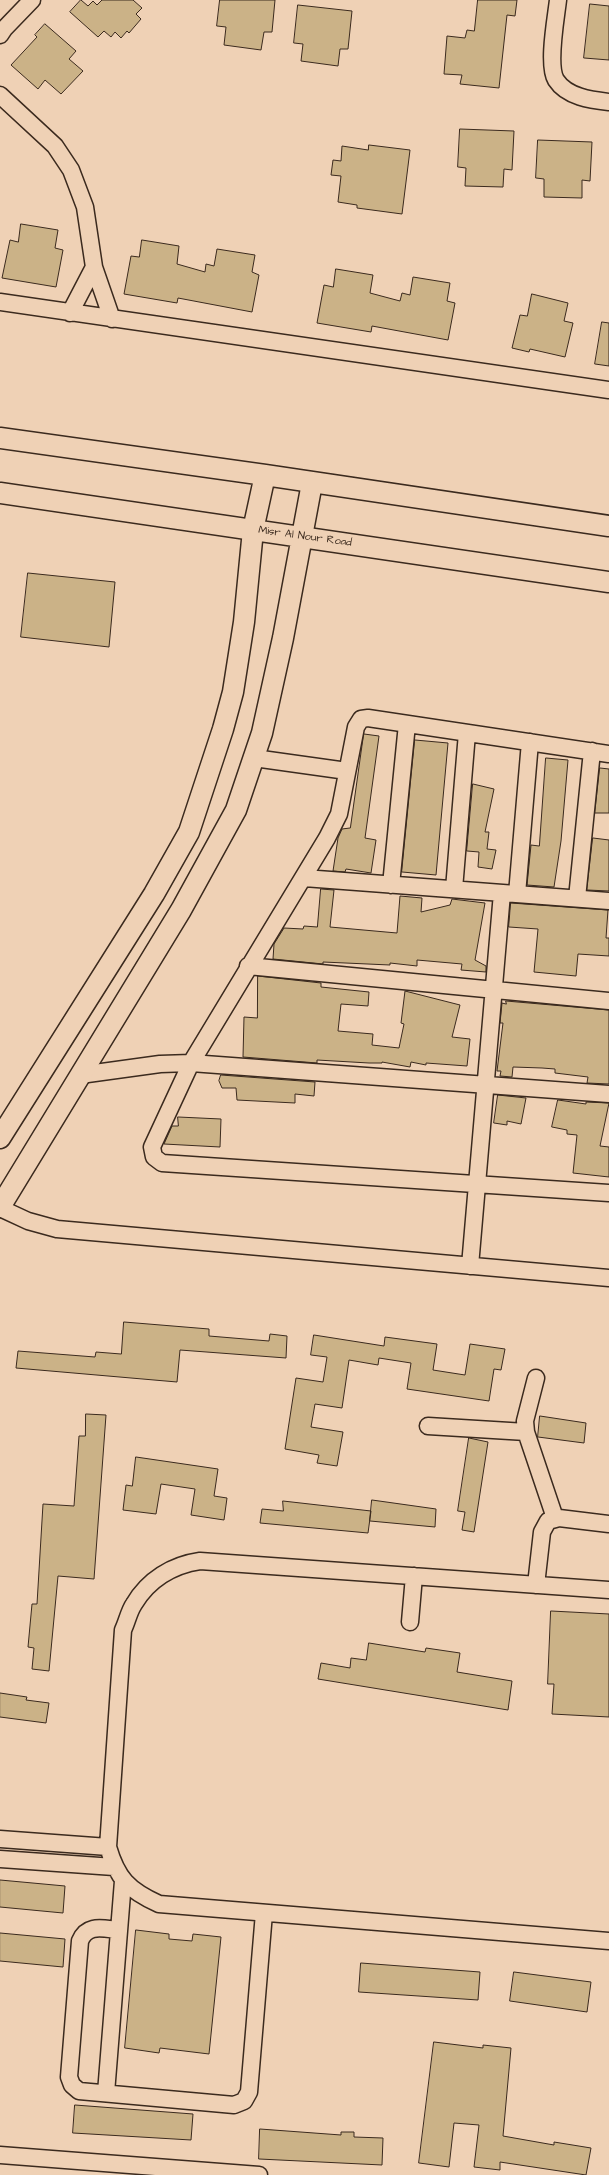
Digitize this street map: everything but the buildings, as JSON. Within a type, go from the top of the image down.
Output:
[{"type":"street","points":[[1,31],[32,0]]},
{"type":"street","points":[[558,0],[553,36],[553,63],[556,79],[563,88],[574,94],[609,102]]},
{"type":"street","points":[[0,95],[54,146],[71,170],[85,207],[94,267],[112,319]]},
{"type":"street","points":[[70,313],[94,267]]},
{"type":"street","points":[[0,302],[609,390]]},
{"type":"street","points":[[0,438],[265,475],[609,526]]},
{"type":"street","points":[[0,1138],[154,894],[189,832],[224,729],[233,692],[244,622],[253,530],[265,475]]},
{"type":"street","points":[[312,483],[262,733],[236,810],[182,910],[0,1208],[28,1221],[57,1229],[609,1278]]},
{"type":"street","name":"Misr Al Nour Road","points":[[0,493],[609,582]]},
{"type":"street","points":[[609,754],[368,718],[361,719],[356,727],[339,814],[304,878],[248,966],[191,1063],[152,1147],[154,1157],[162,1163],[609,1193]]},
{"type":"street","points":[[391,885],[407,724]]},
{"type":"street","points":[[454,890],[467,733]]},
{"type":"street","points":[[470,1266],[494,990],[530,742]]},
{"type":"street","points":[[577,898],[592,751]]},
{"type":"street","points":[[254,758],[347,771]]},
{"type":"street","points":[[304,878],[609,901]]},
{"type":"street","points":[[248,966],[609,1001]]},
{"type":"street","points":[[80,1075],[160,1064],[191,1063],[609,1094]]},
{"type":"street","points":[[536,1378],[525,1421],[526,1432],[555,1518]]},
{"type":"street","points":[[428,1426],[526,1432]]},
{"type":"street","points":[[536,1585],[543,1526],[548,1521],[555,1518],[609,1524]]},
{"type":"street","points":[[609,1590],[200,1561],[178,1566],[150,1583],[133,1604],[123,1630],[108,1847],[114,1867],[123,1881],[139,1895],[158,1904],[609,1940]]},
{"type":"street","points":[[410,1622],[414,1576]]},
{"type":"street","points":[[0,1839],[108,1847]]},
{"type":"street","points":[[0,1860],[114,1867]]},
{"type":"street","points":[[106,2092],[123,1881]]},
{"type":"street","points":[[119,1930],[91,1928],[83,1934],[80,1941],[69,2077],[70,2082],[79,2090],[234,2105],[244,2101],[249,2092],[264,1913]]},
{"type":"street","points":[[0,2155],[259,2175]]}]
